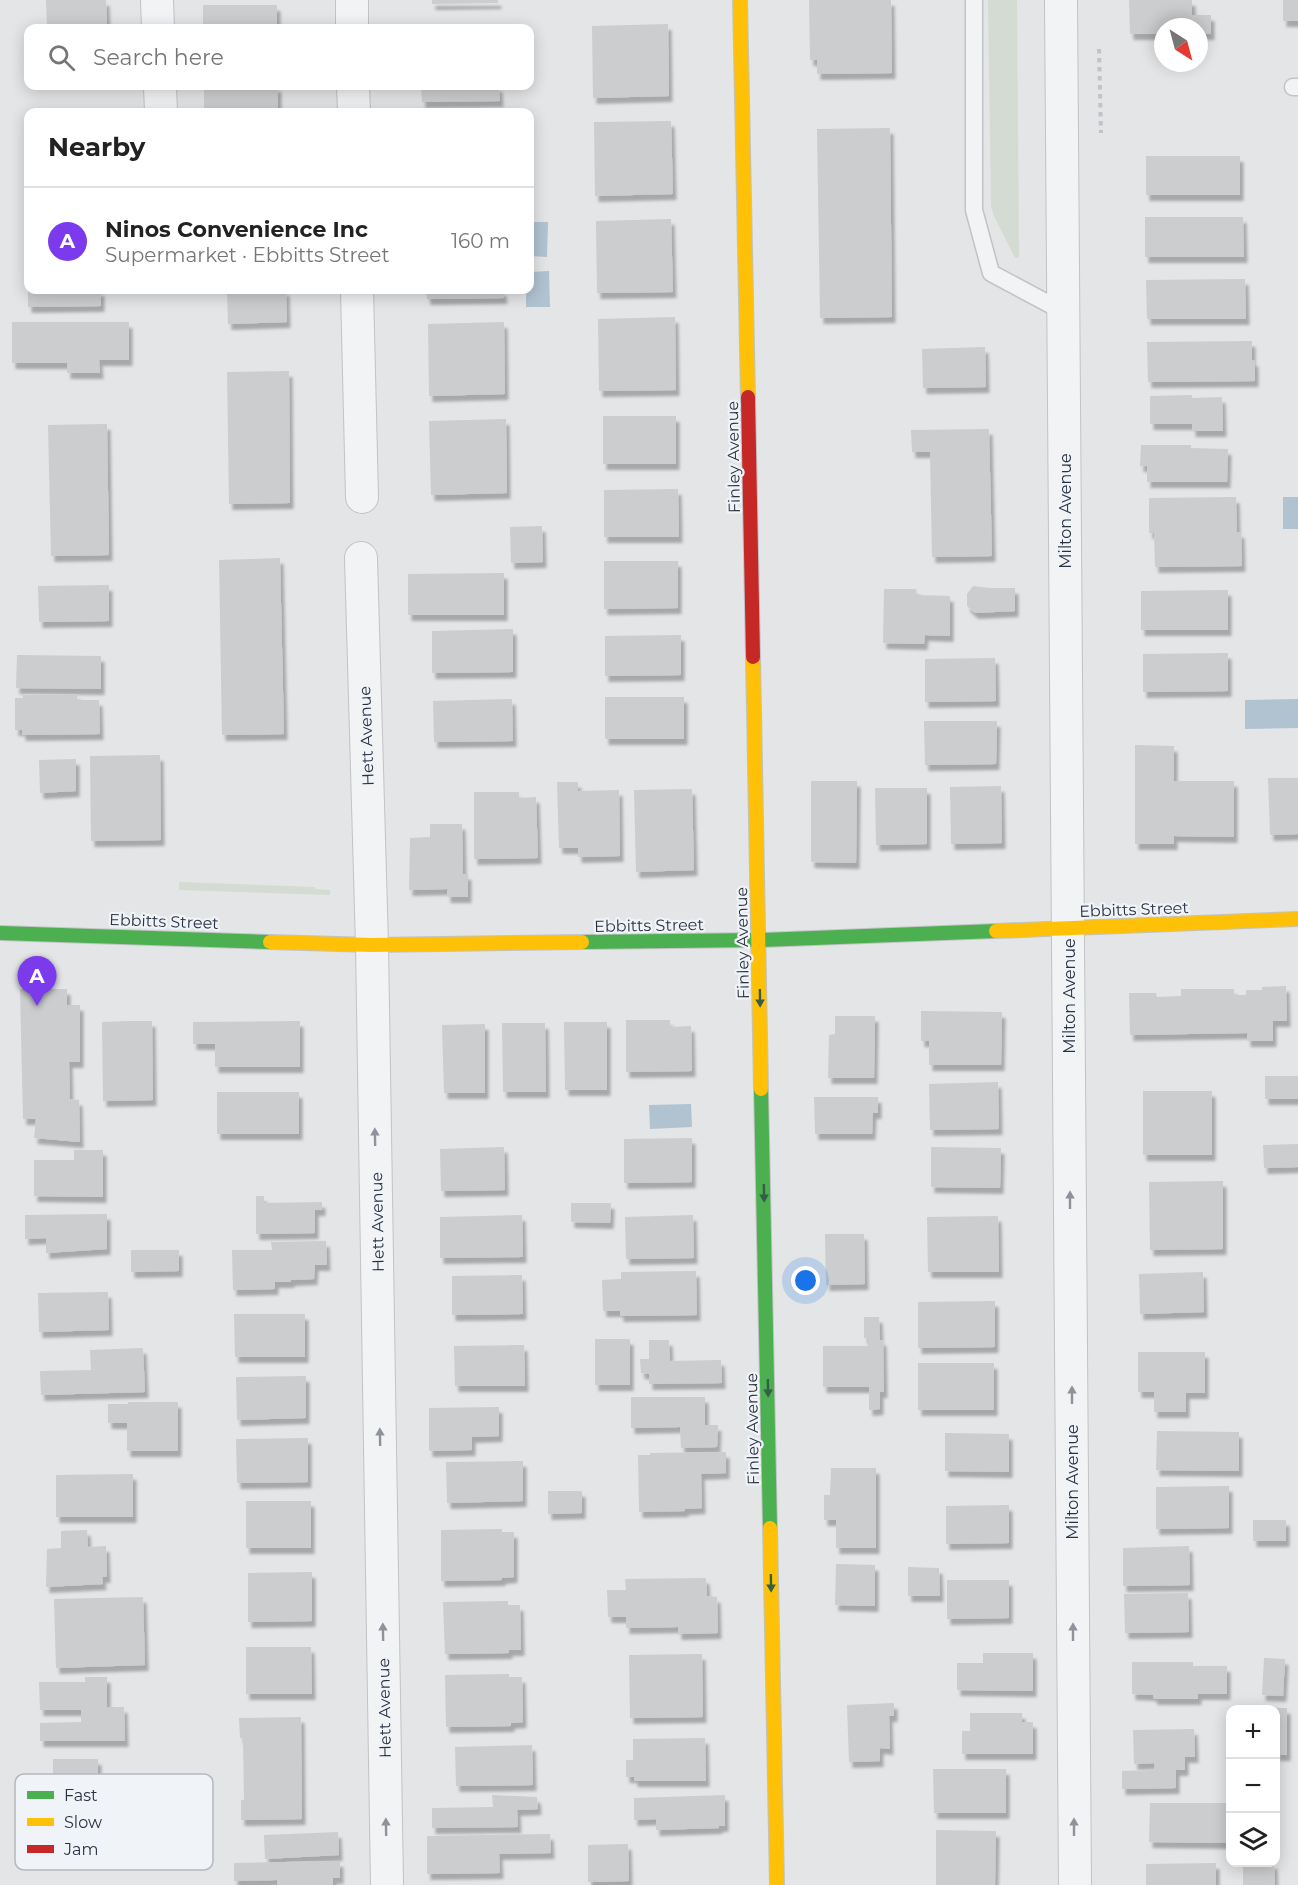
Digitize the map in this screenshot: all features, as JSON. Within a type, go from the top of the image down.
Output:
[{"type":"street","points":[[157,0],[158,24]]},
{"type":"street","points":[[352,0],[352,24]]},
{"type":"street","name":"Finley Avenue","points":[[740,0],[777,1885]]},
{"type":"street","name":"Milton Avenue","points":[[1061,0],[1074,1885]]},
{"type":"street","points":[[160,90],[160,108]]},
{"type":"street","points":[[353,90],[354,108]]},
{"type":"street","points":[[357,294],[362,497]]},
{"type":"street","name":"Hett Avenue","points":[[362,558],[372,945],[387,1885]]},
{"type":"street","name":"Ebbitts Street","points":[[0,933],[372,945],[759,940],[1298,919]]},
{"type":"lane","points":[[974,0],[974,210],[991,273],[1064,312]]},
{"type":"path","points":[[1099,49],[1101,134]]},
{"type":"shaded area","points":[[988,0],[1017,0],[1019,257],[1015,258],[991,206]]},
{"type":"shaded area","points":[[179,882],[315,887],[315,889],[330,890],[330,895],[179,890]]},
{"type":"water","points":[[534,222],[548,222],[547,257],[534,256]]},
{"type":"water","points":[[549,271],[550,307],[526,307],[526,294],[534,294],[534,272]]},
{"type":"water","points":[[1283,497],[1298,497],[1298,529],[1283,529]]},
{"type":"water","points":[[1298,699],[1298,728],[1245,729],[1245,700]]},
{"type":"water","points":[[691,1104],[692,1127],[650,1129],[649,1105]]},
{"type":"building","points":[[46,0],[106,0],[107,24],[47,24]]},
{"type":"building","points":[[432,0],[498,0],[498,3],[432,4]]},
{"type":"building","points":[[809,0],[891,0],[892,73],[817,74],[817,60],[810,60]]},
{"type":"building","points":[[1129,0],[1192,0],[1192,15],[1211,15],[1211,34],[1208,34],[1208,18],[1154,18],[1154,34],[1130,34]]},
{"type":"building","points":[[1283,0],[1298,0],[1298,21],[1283,21]]},
{"type":"building","points":[[203,5],[277,5],[277,24],[203,24]]},
{"type":"building","points":[[668,24],[669,96],[593,98],[592,26]]},
{"type":"building","points":[[204,90],[278,90],[278,108],[204,108]]},
{"type":"building","points":[[421,90],[499,90],[500,101],[422,102]]},
{"type":"building","points":[[671,121],[673,194],[595,196],[594,122]]},
{"type":"building","points":[[890,128],[892,317],[820,318],[817,129]]},
{"type":"building","points":[[1146,156],[1240,156],[1240,195],[1146,195]]},
{"type":"building","points":[[1145,217],[1243,217],[1244,257],[1145,257]]},
{"type":"building","points":[[671,219],[673,292],[597,293],[596,221]]},
{"type":"building","points":[[1245,279],[1246,319],[1147,319],[1146,280]]},
{"type":"building","points":[[28,294],[101,294],[101,306],[28,307]]},
{"type":"building","points":[[227,294],[286,294],[287,322],[228,324]]},
{"type":"building","points":[[426,294],[504,294],[504,298],[427,299]]},
{"type":"building","points":[[675,317],[676,390],[599,391],[598,319]]},
{"type":"building","points":[[12,322],[129,322],[129,360],[99,360],[100,373],[67,373],[67,363],[12,363]]},
{"type":"building","points":[[504,322],[505,394],[429,396],[428,324]]},
{"type":"building","points":[[1252,341],[1255,381],[1148,382],[1147,342]]},
{"type":"building","points":[[985,347],[986,387],[923,388],[922,349]]},
{"type":"building","points":[[289,371],[290,503],[229,504],[227,372]]},
{"type":"building","points":[[1192,395],[1192,398],[1222,397],[1223,431],[1192,431],[1192,424],[1150,424],[1150,396]]},
{"type":"building","points":[[603,416],[676,416],[676,464],[603,464]]},
{"type":"building","points":[[506,419],[507,493],[431,495],[429,421]]},
{"type":"building","points":[[107,424],[109,555],[51,556],[48,425]]},
{"type":"building","points":[[989,429],[992,556],[932,557],[930,452],[912,452],[911,430]]},
{"type":"building","points":[[1141,445],[1191,445],[1191,448],[1228,449],[1227,482],[1147,482],[1147,466],[1140,466]]},
{"type":"building","points":[[678,489],[679,537],[604,537],[604,490]]},
{"type":"building","points":[[1236,497],[1237,532],[1241,532],[1242,566],[1155,567],[1154,533],[1149,533],[1149,498]]},
{"type":"building","points":[[542,526],[543,562],[511,563],[510,527]]},
{"type":"building","points":[[280,558],[284,734],[222,735],[219,560]]},
{"type":"building","points":[[604,561],[678,561],[678,608],[604,609]]},
{"type":"building","points":[[504,573],[504,615],[408,615],[408,574]]},
{"type":"building","points":[[109,585],[109,621],[39,622],[38,586]]},
{"type":"building","points":[[973,586],[1015,588],[1015,611],[975,613],[967,606],[967,594]]},
{"type":"building","points":[[884,589],[916,589],[917,595],[950,596],[950,636],[925,635],[924,644],[883,643]]},
{"type":"building","points":[[1228,590],[1228,630],[1141,630],[1141,591]]},
{"type":"building","points":[[513,629],[513,672],[432,673],[432,631]]},
{"type":"building","points":[[681,635],[681,675],[605,676],[605,636]]},
{"type":"building","points":[[1228,653],[1228,691],[1143,692],[1143,654]]},
{"type":"building","points":[[17,655],[101,656],[101,689],[16,688]]},
{"type":"building","points":[[995,658],[996,701],[925,702],[925,659]]},
{"type":"building","points":[[77,694],[77,700],[99,700],[100,734],[22,735],[22,730],[15,730],[15,698],[23,698],[23,695]]},
{"type":"building","points":[[605,697],[684,697],[684,739],[605,739]]},
{"type":"building","points":[[512,699],[513,741],[434,742],[433,701]]},
{"type":"building","points":[[924,721],[997,721],[996,764],[925,765]]},
{"type":"building","points":[[1135,745],[1174,746],[1174,781],[1234,781],[1234,837],[1174,836],[1174,844],[1135,844]]},
{"type":"building","points":[[160,755],[161,840],[91,841],[90,756]]},
{"type":"building","points":[[76,759],[76,791],[40,793],[39,760]]},
{"type":"building","points":[[1268,778],[1298,778],[1298,834],[1270,835]]},
{"type":"building","points":[[811,781],[857,781],[856,863],[811,862]]},
{"type":"building","points":[[557,782],[578,782],[578,791],[619,790],[620,856],[578,857],[578,848],[559,848]]},
{"type":"building","points":[[1001,786],[1002,843],[951,844],[950,787]]},
{"type":"building","points":[[875,788],[927,788],[927,844],[876,845]]},
{"type":"building","points":[[692,789],[694,870],[636,872],[634,790]]},
{"type":"building","points":[[474,792],[519,792],[519,798],[536,797],[538,858],[474,859]]},
{"type":"building","points":[[430,824],[462,824],[463,874],[468,874],[468,897],[447,897],[447,889],[409,890],[410,838],[430,837]]},
{"type":"building","points":[[1286,986],[1287,1021],[1273,1021],[1273,1041],[1247,1041],[1247,1033],[1130,1035],[1129,993],[1156,993],[1157,997],[1181,996],[1181,989],[1234,989],[1234,995],[1246,995],[1246,990]]},
{"type":"building","points":[[20,989],[67,989],[67,1005],[80,1005],[80,1062],[69,1062],[70,1099],[79,1100],[80,1142],[34,1138],[36,1119],[23,1119]]},
{"type":"building","points":[[921,1011],[1002,1012],[1001,1065],[929,1065],[929,1041],[921,1041]]},
{"type":"building","points":[[835,1016],[875,1016],[874,1078],[828,1078],[829,1035],[835,1034]]},
{"type":"building","points":[[626,1020],[670,1020],[670,1027],[691,1026],[692,1071],[626,1072]]},
{"type":"building","points":[[152,1021],[153,1100],[103,1101],[102,1022]]},
{"type":"building","points":[[300,1021],[300,1067],[215,1067],[215,1044],[193,1044],[193,1022]]},
{"type":"building","points":[[564,1022],[607,1022],[607,1090],[565,1090]]},
{"type":"building","points":[[502,1023],[545,1023],[546,1092],[503,1092]]},
{"type":"building","points":[[485,1024],[485,1093],[444,1093],[442,1025]]},
{"type":"building","points":[[1265,1076],[1298,1076],[1298,1099],[1265,1099]]},
{"type":"building","points":[[998,1082],[999,1129],[930,1130],[929,1084]]},
{"type":"building","points":[[1143,1091],[1212,1091],[1212,1155],[1143,1155]]},
{"type":"building","points":[[217,1092],[299,1092],[299,1134],[217,1134]]},
{"type":"building","points":[[814,1097],[878,1097],[878,1113],[873,1113],[872,1134],[815,1134]]},
{"type":"building","points":[[692,1138],[692,1182],[624,1183],[624,1139]]},
{"type":"building","points":[[1298,1144],[1298,1167],[1264,1168],[1263,1145]]},
{"type":"building","points":[[504,1147],[505,1190],[441,1191],[440,1149]]},
{"type":"building","points":[[931,1147],[1001,1148],[1000,1188],[931,1187]]},
{"type":"building","points":[[74,1150],[103,1150],[103,1197],[34,1196],[34,1160],[74,1160]]},
{"type":"building","points":[[1223,1181],[1223,1249],[1150,1250],[1149,1182]]},
{"type":"building","points":[[256,1196],[264,1196],[264,1203],[322,1202],[322,1210],[315,1210],[315,1233],[256,1234]]},
{"type":"building","points":[[571,1203],[611,1203],[610,1223],[571,1222]]},
{"type":"building","points":[[107,1214],[107,1249],[46,1253],[46,1238],[25,1239],[25,1215]]},
{"type":"building","points":[[522,1215],[523,1257],[440,1258],[440,1217]]},
{"type":"building","points":[[693,1215],[694,1258],[626,1259],[625,1217]]},
{"type":"building","points":[[998,1216],[999,1272],[928,1272],[927,1217]]},
{"type":"building","points":[[825,1234],[864,1234],[865,1284],[826,1285]]},
{"type":"building","points":[[326,1241],[327,1265],[315,1265],[314,1279],[275,1282],[275,1289],[233,1290],[232,1250],[272,1250],[271,1242]]},
{"type":"building","points":[[131,1250],[179,1250],[179,1271],[131,1272]]},
{"type":"building","points":[[696,1271],[697,1315],[620,1316],[620,1311],[603,1311],[602,1280],[621,1279],[621,1272]]},
{"type":"building","points":[[1203,1272],[1204,1312],[1140,1314],[1139,1274]]},
{"type":"building","points":[[522,1275],[523,1314],[452,1315],[452,1276]]},
{"type":"building","points":[[108,1292],[109,1330],[39,1332],[38,1293]]},
{"type":"building","points":[[995,1301],[995,1347],[918,1348],[918,1302]]},
{"type":"building","points":[[234,1314],[305,1314],[305,1357],[235,1357]]},
{"type":"building","points":[[864,1317],[879,1317],[880,1340],[883,1340],[884,1392],[880,1392],[880,1409],[869,1410],[869,1387],[823,1387],[823,1346],[868,1346],[868,1338],[864,1338]]},
{"type":"building","points":[[595,1339],[630,1339],[630,1385],[595,1385]]},
{"type":"building","points":[[649,1340],[669,1340],[670,1361],[721,1360],[722,1383],[649,1384],[649,1374],[641,1373],[640,1359],[649,1359]]},
{"type":"building","points":[[524,1345],[525,1386],[455,1386],[454,1346]]},
{"type":"building","points":[[143,1348],[145,1392],[41,1395],[40,1371],[91,1370],[90,1350]]},
{"type":"building","points":[[1138,1352],[1205,1352],[1205,1393],[1186,1393],[1186,1412],[1154,1412],[1154,1392],[1138,1392]]},
{"type":"building","points":[[918,1363],[994,1363],[994,1410],[918,1410]]},
{"type":"building","points":[[306,1376],[306,1418],[237,1420],[236,1377]]},
{"type":"building","points":[[631,1397],[705,1397],[705,1425],[718,1425],[717,1447],[681,1448],[680,1427],[631,1428]]},
{"type":"building","points":[[128,1402],[178,1402],[178,1451],[127,1451],[127,1423],[108,1423],[108,1404],[128,1404]]},
{"type":"building","points":[[499,1407],[499,1436],[472,1437],[472,1450],[429,1451],[429,1408]]},
{"type":"building","points":[[1157,1431],[1239,1432],[1239,1471],[1156,1470]]},
{"type":"building","points":[[945,1433],[1009,1434],[1009,1472],[945,1471]]},
{"type":"building","points":[[308,1438],[308,1482],[237,1483],[236,1439]]},
{"type":"building","points":[[726,1452],[726,1473],[701,1474],[702,1508],[685,1509],[685,1511],[639,1512],[638,1455]]},
{"type":"building","points":[[523,1461],[523,1501],[447,1503],[446,1462]]},
{"type":"building","points":[[831,1468],[876,1468],[876,1548],[836,1548],[836,1520],[824,1520],[824,1495],[830,1495]]},
{"type":"building","points":[[133,1474],[133,1517],[56,1517],[56,1475]]},
{"type":"building","points":[[1229,1486],[1229,1528],[1156,1529],[1156,1487]]},
{"type":"building","points":[[548,1491],[582,1491],[582,1513],[548,1514]]},
{"type":"building","points":[[246,1501],[311,1501],[311,1548],[246,1548]]},
{"type":"building","points":[[1009,1505],[1009,1543],[946,1544],[946,1506]]},
{"type":"building","points":[[1253,1520],[1286,1520],[1286,1541],[1253,1541]]},
{"type":"building","points":[[502,1529],[502,1532],[514,1532],[514,1577],[502,1578],[502,1580],[441,1581],[441,1530]]},
{"type":"building","points":[[87,1530],[88,1547],[106,1546],[107,1577],[102,1577],[103,1584],[46,1587],[47,1549],[61,1548],[61,1531]]},
{"type":"building","points":[[1189,1546],[1190,1585],[1123,1586],[1123,1548]]},
{"type":"building","points":[[836,1564],[875,1565],[875,1606],[835,1605]]},
{"type":"building","points":[[908,1567],[939,1568],[940,1596],[908,1596]]},
{"type":"building","points":[[312,1572],[312,1621],[248,1622],[248,1573]]},
{"type":"building","points":[[706,1578],[707,1596],[717,1597],[718,1633],[678,1634],[678,1627],[626,1628],[626,1617],[608,1617],[607,1590],[626,1590],[625,1579]]},
{"type":"building","points":[[947,1580],[1009,1580],[1009,1618],[947,1619]]},
{"type":"building","points":[[1188,1593],[1189,1632],[1125,1633],[1124,1594]]},
{"type":"building","points":[[143,1597],[145,1665],[56,1668],[54,1599]]},
{"type":"building","points":[[508,1601],[508,1605],[520,1605],[521,1650],[509,1650],[509,1653],[445,1654],[443,1602]]},
{"type":"building","points":[[246,1647],[311,1647],[312,1694],[246,1694]]},
{"type":"building","points":[[983,1653],[1033,1653],[1033,1691],[957,1690],[957,1663],[983,1663]]},
{"type":"building","points":[[702,1654],[703,1717],[630,1718],[629,1655]]},
{"type":"building","points":[[1264,1658],[1285,1659],[1283,1696],[1262,1695]]},
{"type":"building","points":[[1132,1662],[1193,1662],[1193,1666],[1227,1666],[1227,1694],[1198,1694],[1198,1699],[1154,1699],[1153,1695],[1132,1694]]},
{"type":"building","points":[[509,1674],[509,1677],[522,1677],[523,1722],[511,1723],[511,1726],[446,1727],[445,1675]]},
{"type":"building","points":[[85,1677],[107,1677],[107,1707],[124,1707],[125,1741],[40,1741],[40,1723],[81,1722],[81,1710],[40,1710],[39,1682],[85,1682]]},
{"type":"building","points":[[894,1703],[894,1716],[889,1716],[890,1749],[880,1748],[880,1761],[849,1762],[847,1705]]},
{"type":"building","points":[[1280,1708],[1287,1708],[1287,1755],[1280,1755]]},
{"type":"building","points":[[970,1713],[1022,1713],[1022,1722],[1033,1722],[1033,1754],[962,1754],[962,1731],[970,1731]]},
{"type":"building","points":[[301,1717],[302,1819],[241,1820],[241,1800],[244,1800],[243,1738],[240,1738],[239,1718]]},
{"type":"building","points":[[1194,1729],[1195,1757],[1185,1757],[1185,1770],[1176,1770],[1176,1788],[1122,1789],[1122,1771],[1155,1770],[1154,1763],[1134,1764],[1133,1730]]},
{"type":"building","points":[[705,1738],[706,1781],[634,1781],[634,1777],[626,1777],[626,1760],[633,1760],[633,1739]]},
{"type":"building","points":[[532,1745],[533,1785],[456,1786],[455,1747]]},
{"type":"building","points":[[53,1759],[98,1759],[98,1774],[53,1774]]},
{"type":"building","points":[[933,1769],[1006,1769],[1006,1813],[934,1813]]},
{"type":"building","points":[[492,1795],[537,1797],[538,1809],[517,1810],[518,1827],[432,1828],[432,1808],[493,1807]]},
{"type":"building","points":[[725,1795],[725,1826],[719,1826],[719,1828],[656,1830],[656,1819],[634,1820],[634,1798]]},
{"type":"building","points":[[1150,1803],[1226,1803],[1226,1843],[1149,1842]]},
{"type":"building","points":[[936,1830],[996,1831],[995,1885],[936,1885]]},
{"type":"building","points":[[338,1832],[339,1855],[265,1859],[264,1835]]},
{"type":"building","points":[[550,1834],[551,1853],[499,1854],[500,1873],[427,1874],[427,1836]]},
{"type":"building","points":[[628,1844],[629,1881],[588,1882],[588,1845]]},
{"type":"building","points":[[340,1861],[340,1878],[333,1878],[333,1885],[277,1885],[277,1880],[234,1881],[234,1863]]},
{"type":"building","points":[[1216,1863],[1216,1885],[1146,1885],[1146,1864]]},
{"type":"building","points":[[1243,1867],[1274,1867],[1275,1885],[1243,1885]]},
{"type":"traffic: fast","points":[[582,942],[759,940],[996,931]]},
{"type":"traffic: fast","points":[[0,933],[270,942]]},
{"type":"traffic: fast","points":[[761,1089],[770,1528]]},
{"type":"traffic: slow","points":[[740,0],[748,397]]},
{"type":"traffic: slow","points":[[753,657],[761,1089]]},
{"type":"traffic: slow","points":[[996,931],[1298,919]]},
{"type":"traffic: slow","points":[[270,942],[372,945],[582,942]]},
{"type":"traffic: slow","points":[[770,1528],[777,1885]]},
{"type":"traffic: jam","points":[[748,397],[753,657]]},
{"type":"place","name":"Ninos Convenience Inc","points":[[37,1006]]}]
